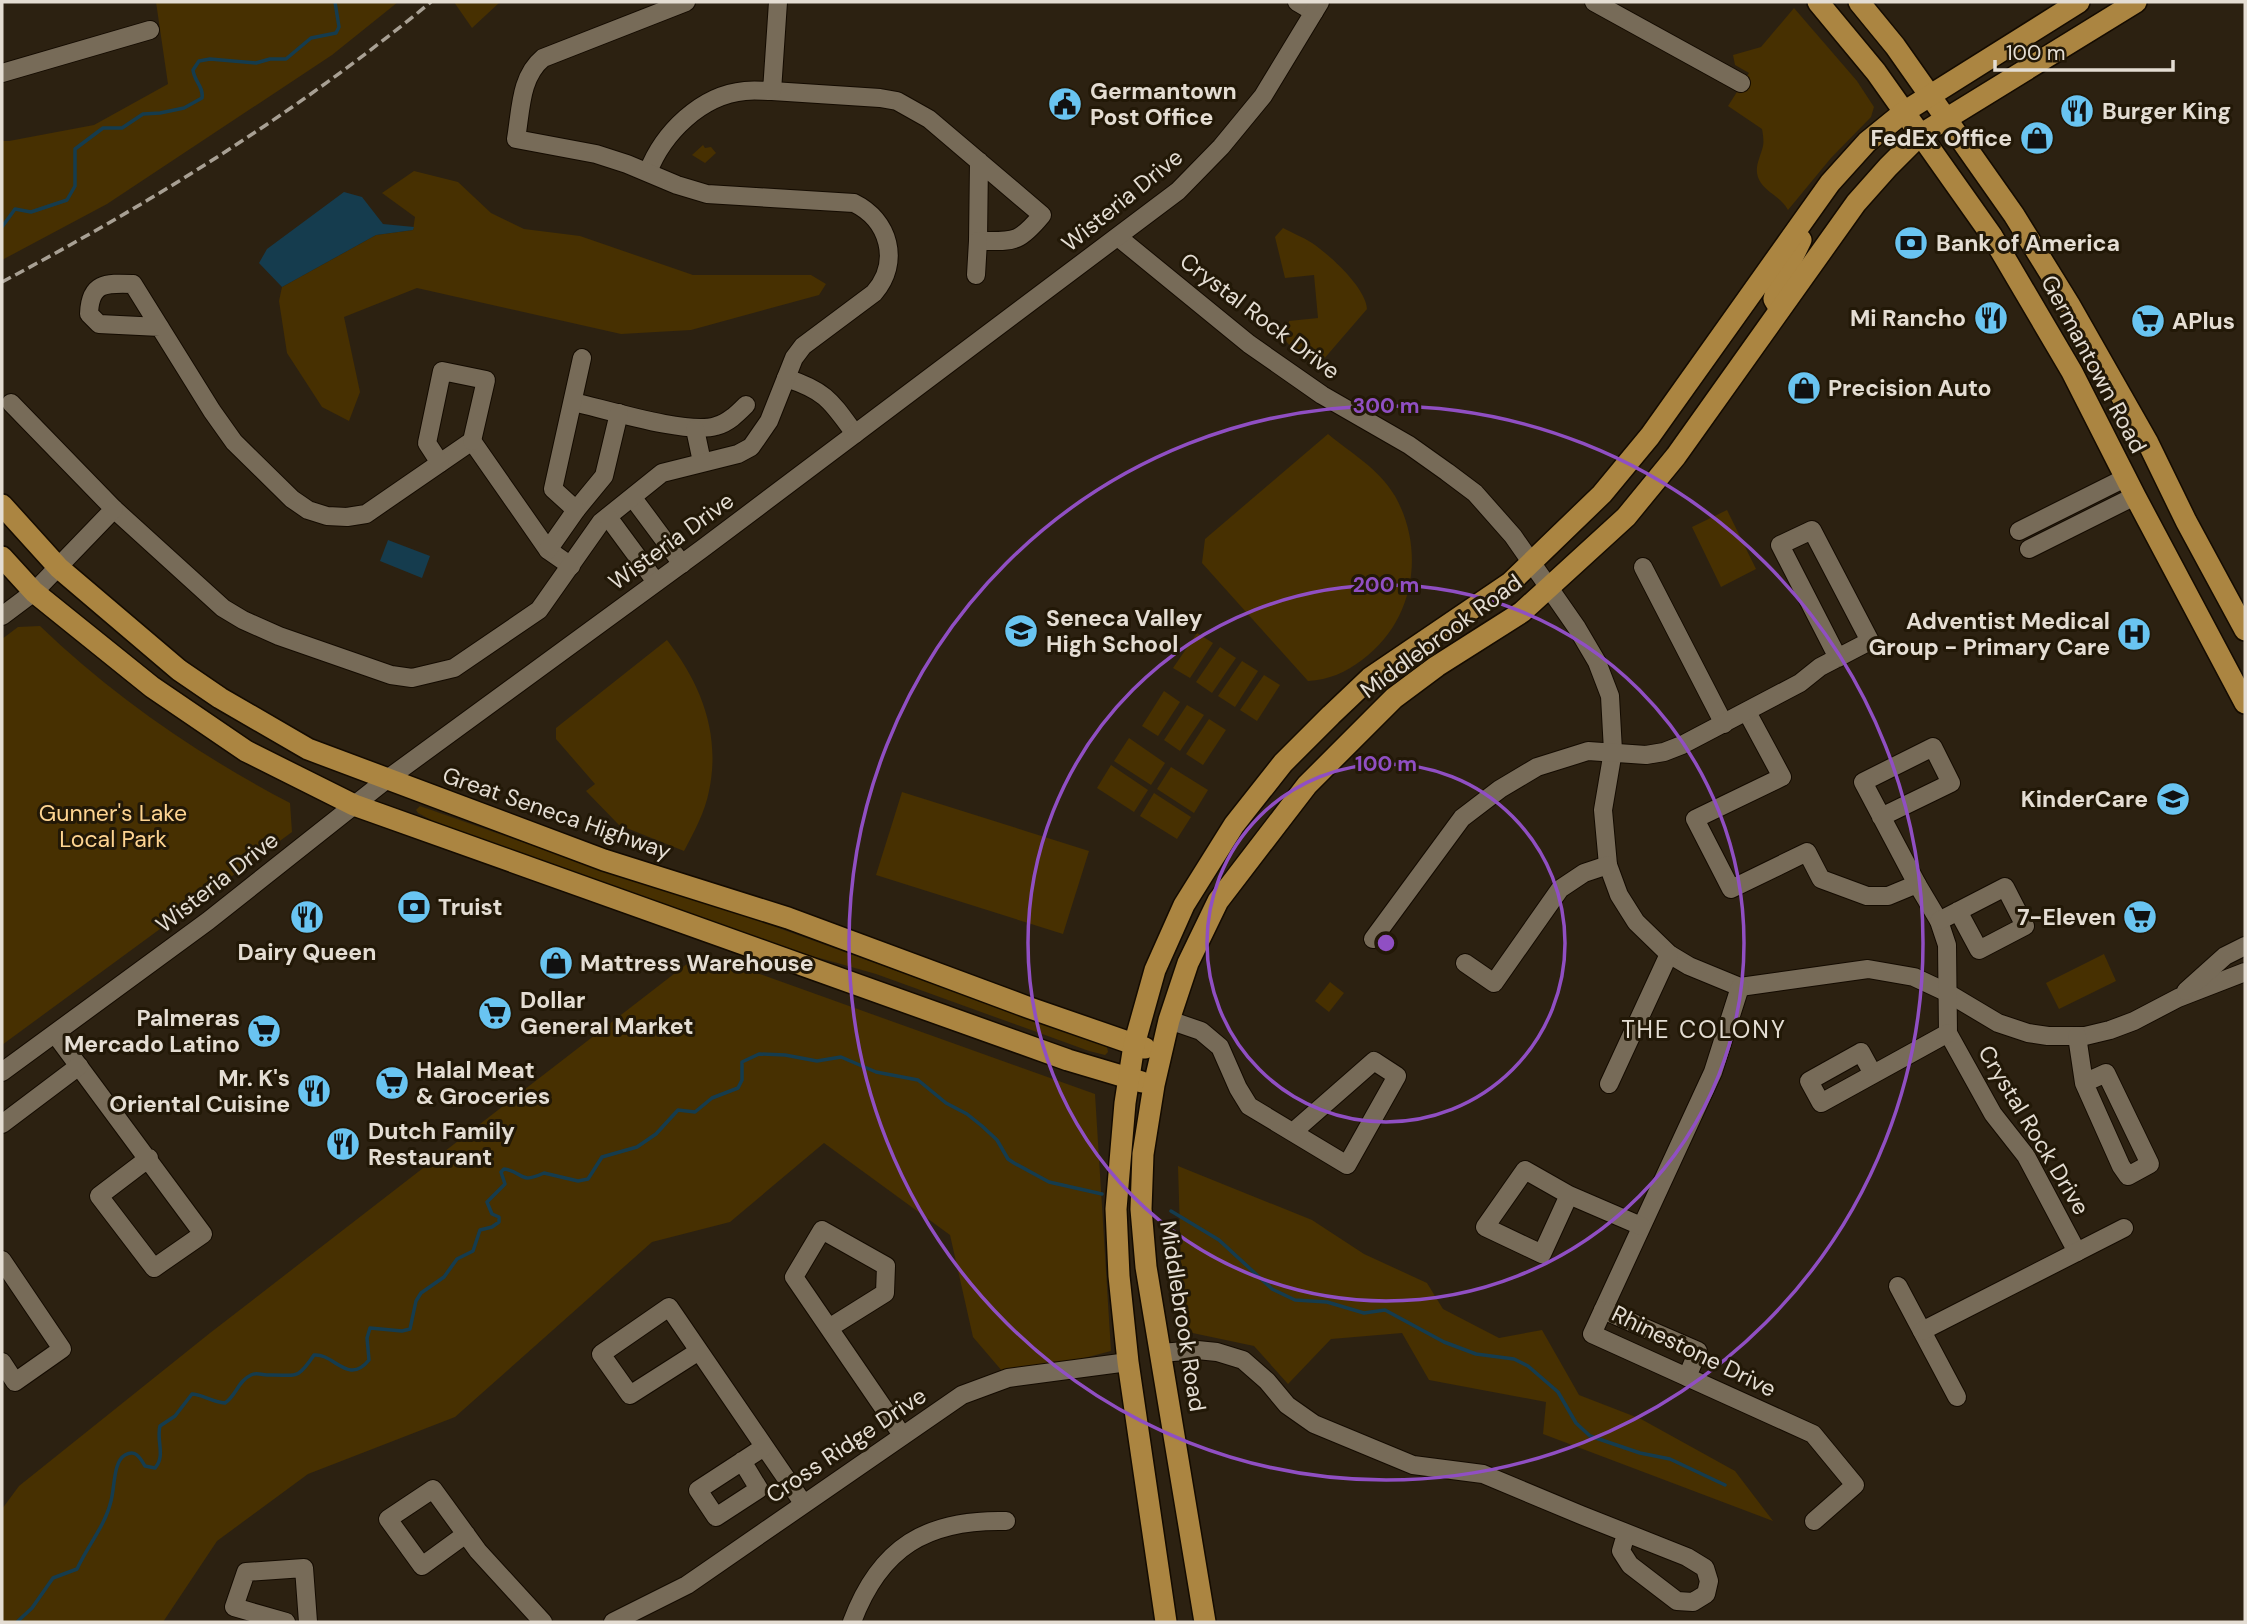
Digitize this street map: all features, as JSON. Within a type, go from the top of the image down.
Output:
[{"type":"main road","name":"Germantown Road","points":[[1818,2],[1876,72],[1992,236],[2072,372],[2245,703]]},
{"type":"main road","name":"Germantown Road","points":[[1858,2],[1895,46],[1947,119],[2014,215],[2069,304],[2148,443],[2186,521],[2245,630]]},
{"type":"main road","name":"Middlebrook Road","points":[[1166,1622],[1128,1362],[1119,1276],[1116,1209],[1119,1154],[1134,1045],[1155,970],[1184,905],[1234,825],[1283,763],[1370,678],[1510,583],[1602,494],[1650,436],[1830,183],[1867,142],[1929,95],[2079,2]]},
{"type":"main road","name":"Middlebrook Road","points":[[1205,1622],[1146,1268],[1141,1209],[1143,1154],[1154,1085],[1169,1020],[1188,963],[1218,901],[1307,785],[1394,698],[1437,666],[1522,612],[1626,517],[1676,456],[1856,203],[1920,135],[2136,2]]},
{"type":"main road","points":[[1780,309],[1774,299],[1776,291],[1797,252],[1808,214]]},
{"type":"main road","name":"Great Seneca Highway","points":[[2,505],[59,568],[179,670],[220,698],[308,749],[604,860],[788,918],[1134,1045],[1161,1052]]},
{"type":"main road","points":[[2,557],[34,592],[152,687],[246,751],[355,805],[689,926],[1128,1079],[1154,1085]]},
{"type":"street","points":[[12,403],[114,509],[223,608],[243,620],[279,636],[391,675],[412,678],[454,668],[539,610],[589,537],[608,517],[662,473],[738,454],[751,447],[769,421],[794,358],[803,346],[874,293],[883,282],[890,265],[890,249],[878,222],[867,209],[854,203],[707,194],[596,154],[516,139],[526,79],[532,67],[543,58],[686,2]]},
{"type":"street","points":[[772,91],[778,2]]},
{"type":"street","points":[[1297,2],[1317,7]]},
{"type":"street","points":[[1594,2],[1741,83]]},
{"type":"street","name":"Wisteria Drive","points":[[2,1072],[208,921],[386,780],[682,564],[1178,191],[1222,147],[1263,96],[1317,7]]},
{"type":"street","points":[[2,73],[150,30]]},
{"type":"street","points":[[648,172],[655,153],[685,119],[726,95],[744,91],[772,91],[880,97],[897,101],[929,119],[1042,215],[1025,236],[1017,239],[978,241]]},
{"type":"street","points":[[976,275],[979,161]]},
{"type":"street","name":"Crystal Rock Drive","points":[[1118,237],[1249,344],[1322,396],[1409,445],[1475,493],[1513,536],[1577,628],[1597,662],[1610,696],[1613,751],[1603,810],[1608,865],[1619,895],[1636,922],[1669,954],[1689,966],[1740,986],[1868,969],[1914,977],[1946,992],[1998,1024],[2048,1036],[2077,1036],[2110,1030],[2178,998],[2245,972]]},
{"type":"street","points":[[159,327],[234,442],[292,499],[308,510],[327,516],[366,514],[472,442],[486,380],[442,370],[427,443],[440,463]]},
{"type":"street","points":[[576,510],[553,489],[582,358]]},
{"type":"street","points":[[786,378],[822,393],[834,404],[855,434]]},
{"type":"street","points":[[573,402],[695,429],[718,426],[729,421],[747,405]]},
{"type":"street","points":[[548,550],[604,476],[619,413]]},
{"type":"street","points":[[695,429],[702,463]]},
{"type":"street","points":[[472,442],[548,550],[571,566]]},
{"type":"street","points":[[2019,531],[2130,487]]},
{"type":"street","points":[[2029,549],[2130,487]]},
{"type":"street","points":[[633,498],[682,564]]},
{"type":"street","points":[[2,616],[34,592],[114,509]]},
{"type":"street","points":[[608,517],[656,582]]},
{"type":"street","points":[[1373,939],[1462,818],[1500,789],[1537,767],[1588,751],[1646,754],[1664,752],[1747,712],[1800,683],[1820,667],[1838,658],[1870,641],[1812,530],[1780,545],[1838,658]]},
{"type":"street","points":[[1643,567],[1724,724]]},
{"type":"street","points":[[1747,712],[1782,777],[1695,819],[1731,889],[1807,852],[1821,880],[1867,896],[1888,896],[1917,884]]},
{"type":"street","name":"Crystal Rock Drive","points":[[1881,817],[1951,783],[1933,747],[1863,782],[1881,817],[1917,884],[1939,921],[1947,945],[1948,1033],[1993,1114],[2026,1156],[2077,1252]]},
{"type":"street","points":[[1465,962],[1494,983],[1560,890],[1584,873],[1608,865]]},
{"type":"street","points":[[1939,921],[1958,911]]},
{"type":"street","name":"Crystal Rock Drive","points":[[2178,998],[2225,956],[2245,946]]},
{"type":"street","points":[[1609,1084],[1669,954]]},
{"type":"street","name":"Rhinestone Drive","points":[[1740,986],[1713,1072],[1592,1334],[1813,1434],[1855,1485],[1814,1521]]},
{"type":"street","points":[[1169,1020],[1202,1031],[1220,1047],[1249,1106],[1347,1165],[1397,1076],[1374,1061],[1293,1132]]},
{"type":"street","name":"Crystal Rock Drive","points":[[1873,1074],[1948,1033]]},
{"type":"street","points":[[55,1034],[149,1158],[203,1234],[154,1268],[99,1196],[149,1158]]},
{"type":"street","points":[[2077,1036],[2084,1083],[2121,1166],[2128,1176],[2150,1164],[2106,1073],[2084,1083]]},
{"type":"street","points":[[2,1124],[79,1066]]},
{"type":"street","points":[[1569,1195],[1542,1254],[1485,1227],[1525,1170],[1569,1195],[1641,1226]]},
{"type":"street","name":"Crystal Rock Drive","points":[[1922,1331],[2124,1228]]},
{"type":"street","points":[[829,1328],[886,1293],[886,1266],[822,1230],[794,1277],[902,1435]]},
{"type":"street","points":[[2,1259],[62,1349],[15,1382],[2,1362]]},
{"type":"street","points":[[1898,1286],[1957,1397]]},
{"type":"street","points":[[699,1351],[630,1395],[601,1354],[669,1307],[803,1503]]},
{"type":"street","points":[[1603,1310],[1698,1351],[1687,1377]]},
{"type":"street","points":[[1161,1353],[1198,1350],[1217,1352],[1243,1360],[1287,1405],[1314,1424],[1413,1465],[1483,1474],[1687,1557],[1705,1568],[1709,1580],[1706,1594],[1693,1602],[1677,1601],[1630,1565],[1621,1551],[1626,1534]]},
{"type":"street","name":"Cross Ridge Drive","points":[[613,1622],[687,1585],[962,1395],[1008,1378],[1128,1362]]},
{"type":"street","points":[[742,1461],[764,1447]]},
{"type":"street","points":[[466,1534],[422,1566],[388,1519],[433,1489],[466,1534],[478,1551],[543,1622]]},
{"type":"street","points":[[852,1622],[862,1596],[877,1572],[899,1551],[923,1535],[975,1520],[1006,1521]]},
{"type":"street","points":[[286,1622],[234,1607],[246,1572],[304,1568],[307,1622]]},
{"type":"green space","points":[[156,2],[398,2],[332,55],[107,204],[2,260],[2,141],[94,125],[168,84]]},
{"type":"green space","points":[[454,2],[500,2],[472,28]]},
{"type":"green space","points":[[1794,8],[1857,81],[1874,107],[1871,117],[1831,158],[1788,210],[1758,178],[1763,144],[1762,129],[1728,106],[1749,73],[1735,65],[1733,55],[1761,47]]},
{"type":"green space","points":[[703,145],[705,148],[711,147],[716,153],[705,163],[692,155]]},
{"type":"green space","points":[[414,171],[458,182],[491,213],[524,229],[580,236],[693,275],[811,275],[826,284],[819,295],[691,330],[621,334],[417,288],[344,317],[360,392],[349,421],[322,407],[287,353],[279,301],[282,287],[376,235],[413,230],[415,217],[382,193]]},
{"type":"green space","points":[[1283,228],[1309,241],[1328,255],[1354,282],[1365,301],[1367,309],[1323,360],[1315,362],[1286,341],[1289,321],[1318,318],[1314,275],[1285,278],[1275,237]]},
{"type":"green space","points":[[1328,434],[1373,469],[1395,496],[1405,517],[1412,562],[1410,584],[1403,606],[1380,644],[1343,672],[1308,681],[1202,563],[1205,539]]},
{"type":"green space","points":[[1727,510],[1756,569],[1721,587],[1692,527]]},
{"type":"green space","name":"Gunner's Lake Local Park","points":[[40,626],[98,677],[159,723],[223,766],[290,803],[292,832],[2,1045],[2,639],[18,627]]},
{"type":"green space","points":[[1197,633],[1213,643],[1190,678],[1173,668]]},
{"type":"green space","points":[[667,640],[690,674],[698,692],[710,730],[712,750],[707,799],[684,851],[619,825],[586,791],[595,784],[556,739],[556,728]]},
{"type":"green space","points":[[1220,647],[1236,658],[1212,693],[1196,682]]},
{"type":"green space","points":[[1242,661],[1258,671],[1235,707],[1218,696]]},
{"type":"green space","points":[[1264,675],[1280,685],[1257,721],[1240,710]]},
{"type":"green space","points":[[1164,691],[1180,702],[1158,736],[1142,726]]},
{"type":"green space","points":[[1187,705],[1204,715],[1180,751],[1164,740]]},
{"type":"green space","points":[[1209,719],[1226,730],[1203,765],[1186,754]]},
{"type":"green space","points":[[1129,738],[1165,763],[1151,785],[1114,761]]},
{"type":"green space","points":[[1111,765],[1148,790],[1134,812],[1097,788]]},
{"type":"green space","points":[[1171,767],[1208,790],[1194,813],[1157,789]]},
{"type":"green space","points":[[902,792],[1089,851],[1063,934],[876,875]]},
{"type":"green space","points":[[1154,793],[1191,817],[1177,839],[1140,816]]},
{"type":"green space","points":[[420,806],[559,855],[635,876],[1099,1044],[1107,1047],[1108,1052],[1105,1055],[1089,1051],[876,974],[770,944],[437,823],[418,813],[416,810]]},
{"type":"green space","points":[[701,953],[1095,1094],[1111,1351],[1008,1378],[973,1337],[950,1235],[824,1143],[730,1222],[652,1242],[455,1417],[308,1474],[217,1541],[163,1622],[2,1622],[2,1509],[19,1486],[210,1333]]},
{"type":"green space","points":[[2104,954],[2116,981],[2059,1009],[2046,983]]},
{"type":"green space","points":[[1330,982],[1344,993],[1329,1012],[1315,1001]]},
{"type":"green space","points":[[1178,1166],[1312,1220],[1364,1254],[1427,1283],[1443,1309],[1499,1338],[1542,1330],[1579,1395],[1641,1419],[1735,1471],[1773,1521],[1543,1434],[1546,1402],[1429,1380],[1402,1333],[1331,1339],[1288,1384],[1254,1346],[1183,1331]]},
{"type":"water","points":[[344,192],[362,197],[383,224],[414,227],[413,230],[376,235],[282,287],[259,263],[267,249]]},
{"type":"water","points":[[388,540],[430,556],[422,578],[380,561]]},
{"type":"waterway","points":[[2,227],[15,209],[31,212],[67,200],[75,186],[75,149],[103,128],[122,128],[143,114],[184,108],[202,98],[202,91],[193,70],[199,61],[210,59],[256,63],[270,59],[286,59],[311,38],[336,33],[339,27],[335,2]]},
{"type":"waterway","points":[[17,1622],[32,1608],[53,1578],[77,1569],[108,1510],[116,1469],[121,1458],[132,1453],[139,1457],[145,1466],[155,1468],[160,1458],[160,1426],[175,1416],[192,1394],[225,1403],[251,1375],[295,1375],[314,1355],[348,1369],[361,1367],[369,1360],[367,1338],[370,1328],[402,1331],[410,1329],[416,1301],[421,1293],[444,1277],[457,1259],[473,1251],[480,1230],[499,1222],[499,1217],[492,1214],[487,1202],[505,1184],[501,1172],[504,1169],[525,1178],[544,1173],[578,1181],[588,1179],[602,1157],[637,1147],[656,1134],[678,1110],[695,1112],[712,1098],[738,1088],[742,1080],[742,1062],[759,1054],[785,1055],[817,1061],[841,1057],[876,1072],[918,1080],[946,1103],[982,1126],[997,1140],[1008,1159],[1014,1163],[1049,1182],[1102,1194]]},
{"type":"waterway","points":[[1171,1211],[1219,1240],[1272,1289],[1295,1300],[1327,1302],[1364,1313],[1385,1310],[1444,1342],[1476,1354],[1514,1359],[1528,1366],[1558,1392],[1576,1423],[1590,1436],[1640,1453],[1670,1459],[1725,1485]]},
{"type":"railway","points":[[2,282],[114,220],[224,153],[330,80],[431,2]]},
{"type":"place","name":"Germantown Post Office","points":[[1065,104]]},
{"type":"place","name":"Burger King","points":[[2077,111]]},
{"type":"place","name":"FedEx Office","points":[[2037,138]]},
{"type":"place","name":"Bank of America","points":[[1911,243]]},
{"type":"place","name":"Mi Rancho","points":[[1991,318]]},
{"type":"place","name":"APlus","points":[[2148,321]]},
{"type":"place","name":"Precision Auto","points":[[1804,388]]},
{"type":"place","name":"Seneca Valley High School","points":[[1021,631]]},
{"type":"place","name":"Adventist Medical Group - Primary Care","points":[[2134,634]]},
{"type":"place","name":"KinderCare","points":[[2173,799]]},
{"type":"place","name":"Truist","points":[[414,907]]},
{"type":"place","name":"Dairy Queen","points":[[307,917]]},
{"type":"place","name":"7-Eleven","points":[[2140,917]]},
{"type":"place","name":"Mattress Warehouse","points":[[556,963]]},
{"type":"place","name":"Dollar General Market","points":[[495,1013]]},
{"type":"place","name":"Palmeras Mercado Latino","points":[[264,1031]]},
{"type":"place","name":"Halal Meat & Groceries","points":[[392,1083]]},
{"type":"place","name":"Mr. K's Oriental Cuisine","points":[[314,1091]]},
{"type":"place","name":"Dutch Family Restaurant","points":[[343,1144]]},
{"type":"district","name":"THE COLONY","points":[[1704,1030]]}]
